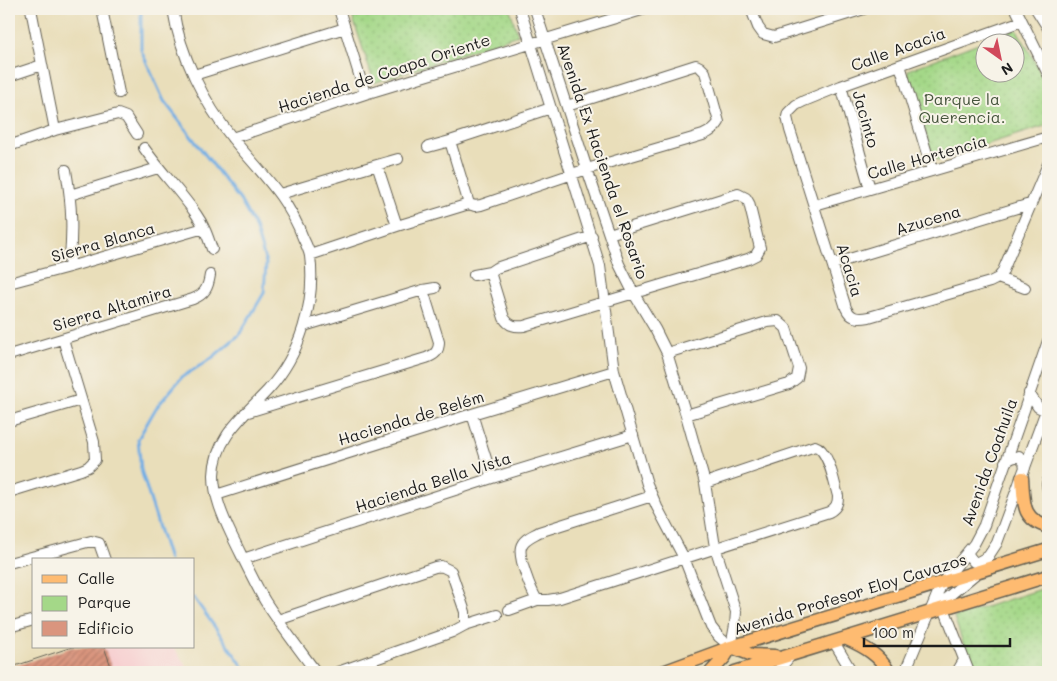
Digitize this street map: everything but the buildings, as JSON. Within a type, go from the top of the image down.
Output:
[{"type":"main road","points":[[1024,473],[1025,508],[1028,516],[1035,522],[1048,527]]},
{"type":"main road","name":"Avenida Profesor Eloy Cavazos","points":[[663,672],[731,647],[1048,550]]},
{"type":"main road","points":[[735,672],[1048,576]]},
{"type":"main road","points":[[847,639],[868,649],[883,662],[889,672]]},
{"type":"main road","points":[[711,672],[731,647],[752,655],[773,656],[792,654]]},
{"type":"street","points":[[31,9],[56,130]]},
{"type":"street","points":[[102,9],[119,93]]},
{"type":"street","points":[[174,9],[181,40],[194,75],[212,109],[232,138],[280,194],[298,225],[310,254],[309,297],[304,326],[296,345],[280,374],[268,390],[230,431],[219,451],[214,474],[216,495],[222,514],[243,559],[260,592],[278,620],[316,672]]},
{"type":"street","points":[[339,9],[365,94]]},
{"type":"street","name":"Avenida Ex Hacienda el Rosario","points":[[520,9],[592,236],[600,266],[614,371],[652,496],[684,558],[711,627],[731,647],[736,612],[715,547],[705,483],[686,415],[667,354],[619,264],[536,9]]},
{"type":"street","name":"Hacienda de Coapa Oriente","points":[[232,138],[365,94],[645,9]]},
{"type":"street","points":[[751,9],[763,34],[774,37],[864,9]]},
{"type":"street","points":[[1016,9],[1046,61],[1048,74]]},
{"type":"street","points":[[1036,9],[1048,28]]},
{"type":"street","name":"Calle Acacia","points":[[788,113],[796,105],[841,86],[1022,21]]},
{"type":"street","points":[[194,75],[345,28]]},
{"type":"street","points":[[900,65],[932,170]]},
{"type":"street","points":[[9,76],[42,66]]},
{"type":"street","points":[[310,254],[468,204],[481,205],[587,169],[702,135],[716,127],[718,122],[718,116],[705,72],[700,66],[691,66],[567,106]]},
{"type":"street","name":"Jacinto","points":[[841,86],[870,189]]},
{"type":"street","points":[[428,147],[551,108]]},
{"type":"street","name":"Acacia","points":[[788,113],[790,130],[846,308],[850,315],[858,318],[869,317],[990,282],[998,278]]},
{"type":"street","points":[[9,146],[56,130],[118,114],[126,117],[137,134]]},
{"type":"street","name":"Calle Hortencia","points":[[815,205],[1048,137]]},
{"type":"street","points":[[450,140],[468,204]]},
{"type":"street","points":[[144,148],[197,215],[212,249]]},
{"type":"street","points":[[280,194],[398,159]]},
{"type":"street","points":[[1025,288],[998,278],[1002,273],[1048,164]]},
{"type":"street","points":[[377,165],[397,226]]},
{"type":"street","points":[[70,195],[158,168]]},
{"type":"street","points":[[66,170],[73,229],[69,267]]},
{"type":"street","points":[[490,272],[504,318],[512,326],[524,326],[634,294],[756,255],[760,248],[749,203],[742,196],[733,195],[609,234]]},
{"type":"street","name":"Azucena","points":[[833,264],[1030,204]]},
{"type":"street","name":"Sierra Blanca","points":[[9,283],[204,228]]},
{"type":"street","points":[[474,276],[592,236]]},
{"type":"street","name":"Sierra Altamira","points":[[9,355],[199,296],[208,288],[210,275]]},
{"type":"street","points":[[304,326],[435,288]]},
{"type":"street","points":[[244,414],[437,353],[439,342],[423,290]]},
{"type":"street","points":[[667,354],[767,322],[778,321],[786,328],[798,361],[798,378],[789,384],[686,415]]},
{"type":"street","points":[[9,492],[81,470],[92,464],[95,460],[96,451],[63,339]]},
{"type":"street","name":"Avenida Coahuila","points":[[905,672],[942,583],[968,552],[984,525],[1048,340]]},
{"type":"street","name":"Hacienda de Belém","points":[[216,495],[614,371]]},
{"type":"street","points":[[1029,393],[1045,409]]},
{"type":"street","points":[[9,422],[81,400]]},
{"type":"street","points":[[1022,413],[1045,409]]},
{"type":"street","name":"Avenida Coahuila","points":[[930,612],[978,572],[997,543],[1024,473],[1045,409]]},
{"type":"street","points":[[472,414],[492,478]]},
{"type":"street","name":"Hacienda Bella Vista","points":[[243,559],[492,478],[633,435]]},
{"type":"street","points":[[509,610],[537,600],[560,598],[829,512],[837,505],[838,496],[826,457],[822,449],[814,446],[705,483]]},
{"type":"street","points":[[1005,462],[1019,456],[1024,462],[1024,473]]},
{"type":"street","points":[[1048,480],[1048,491]]},
{"type":"street","points":[[537,600],[522,557],[521,547],[524,541],[539,532],[652,496]]},
{"type":"street","points":[[9,563],[91,541],[101,545],[104,558]]},
{"type":"street","points":[[968,552],[968,556],[974,562],[989,556]]},
{"type":"street","points":[[278,620],[441,566],[447,568],[452,574],[465,612],[465,625]]},
{"type":"street","points":[[944,608],[968,672]]},
{"type":"street","points":[[338,672],[497,615]]},
{"type":"street","points":[[9,627],[32,621]]},
{"type":"street","points":[[834,642],[852,672]]},
{"type":"street","points":[[777,672],[792,654]]},
{"type":"street","points":[[958,672],[964,660]]},
{"type":"shaded area","points":[[69,648],[175,648],[190,672],[9,672],[9,668]]},
{"type":"green space","points":[[350,9],[510,9],[518,35],[374,83]]},
{"type":"green space","name":"Parque la Querencia.","points":[[1015,29],[1018,32],[1007,32]]},
{"type":"green space","name":"Parque la Querencia.","points":[[1024,42],[1032,55],[1047,93],[1048,125],[937,160],[933,157],[908,77],[908,70],[974,45],[974,82],[1024,82]]},
{"type":"green space","points":[[1048,587],[1048,672],[973,672],[954,617]]},
{"type":"waterway","points":[[141,9],[141,50],[164,101],[240,200],[255,227],[266,263],[264,293],[239,335],[212,358],[182,377],[156,408],[138,439],[141,470],[168,558]]},
{"type":"waterway","points":[[195,599],[247,672]]}]
